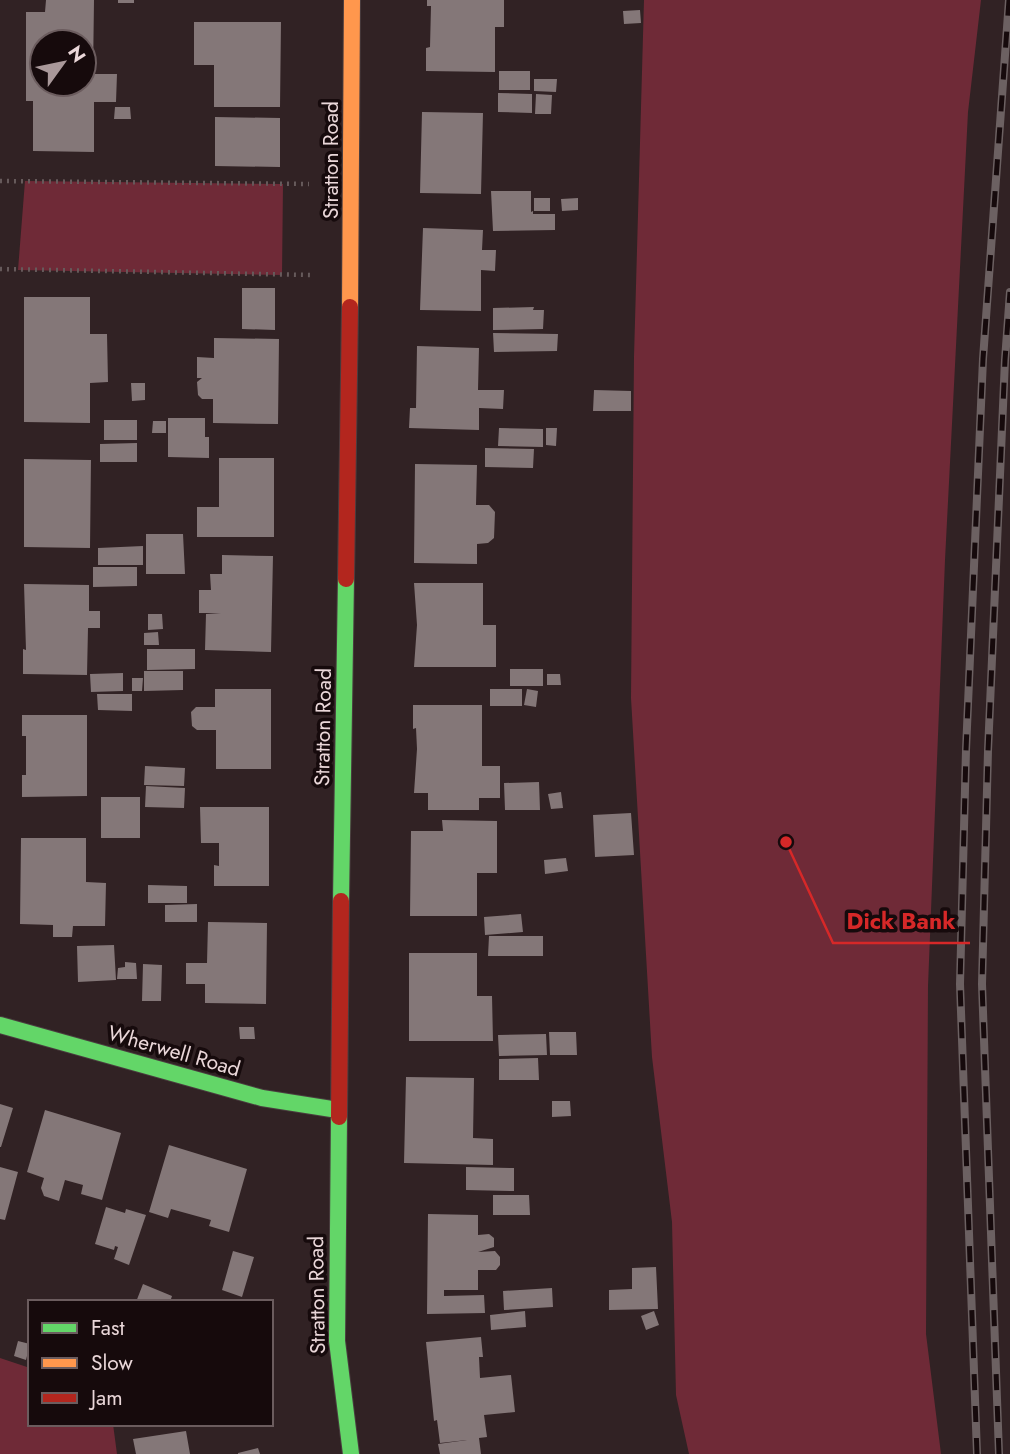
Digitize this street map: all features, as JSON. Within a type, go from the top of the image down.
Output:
[{"type":"street","name":"Stratton Road","points":[[351,1454],[337,1341],[352,0]]},
{"type":"street","name":"Wherwell Road","points":[[0,1025],[262,1098],[338,1110]]},
{"type":"path","points":[[0,181],[352,185]]},
{"type":"path","points":[[0,270],[350,275]]},
{"type":"shaded area","points":[[644,0],[981,0],[968,112],[945,560],[928,986],[926,1334],[941,1454],[689,1454],[676,1395],[672,1222],[652,1057],[631,698],[634,357]]},
{"type":"shaded area","points":[[25,181],[283,184],[282,275],[18,270]]},
{"type":"shaded area","points":[[0,1358],[28,1367],[28,1426],[113,1426],[117,1454],[0,1454]]},
{"type":"building","points":[[46,0],[94,0],[94,28],[28,28],[28,98],[98,98],[98,74],[117,74],[116,102],[94,102],[94,152],[33,151],[33,101],[26,101],[26,12],[45,12]]},
{"type":"building","points":[[118,0],[134,0],[134,3],[118,3]]},
{"type":"building","points":[[427,0],[504,0],[504,27],[495,27],[495,72],[426,71],[426,48],[430,47],[431,6],[427,6]]},
{"type":"building","points":[[640,10],[641,23],[624,24],[623,11]]},
{"type":"building","points":[[194,22],[281,22],[280,107],[214,107],[214,65],[194,65]]},
{"type":"building","points":[[499,71],[530,71],[530,90],[499,90]]},
{"type":"building","points":[[534,79],[557,79],[556,92],[534,91]]},
{"type":"building","points":[[498,93],[532,94],[532,113],[498,112]]},
{"type":"building","points":[[536,94],[552,95],[551,114],[535,114]]},
{"type":"building","points":[[115,107],[130,107],[131,119],[114,119]]},
{"type":"building","points":[[422,112],[483,113],[481,194],[420,193]]},
{"type":"building","points":[[215,117],[280,118],[280,167],[215,166]]},
{"type":"building","points":[[491,191],[531,191],[531,212],[555,214],[555,230],[493,231]]},
{"type":"building","points":[[534,198],[550,198],[550,211],[534,211]]},
{"type":"building","points":[[578,198],[578,210],[562,211],[561,199]]},
{"type":"building","points":[[423,228],[483,230],[482,250],[496,250],[495,271],[481,270],[481,311],[420,310]]},
{"type":"building","points":[[242,288],[275,288],[275,330],[242,329]]},
{"type":"building","points":[[24,297],[90,297],[90,334],[107,334],[108,382],[90,383],[90,423],[24,422]]},
{"type":"building","points":[[534,307],[533,310],[544,310],[543,329],[493,330],[493,308]]},
{"type":"building","points":[[493,333],[558,334],[557,351],[494,352]]},
{"type":"building","points":[[214,338],[279,339],[278,424],[213,423],[213,399],[202,399],[198,395],[197,382],[202,378],[197,378],[197,357],[214,358]]},
{"type":"building","points":[[417,346],[479,348],[478,390],[504,390],[503,409],[479,408],[479,430],[409,428],[410,408],[416,408]]},
{"type":"building","points":[[131,383],[145,383],[145,400],[132,401]]},
{"type":"building","points":[[594,390],[631,391],[631,411],[593,411]]},
{"type":"building","points":[[168,418],[205,418],[209,458],[168,457]]},
{"type":"building","points":[[104,420],[137,420],[137,440],[104,440]]},
{"type":"building","points":[[153,421],[166,421],[166,433],[152,433]]},
{"type":"building","points":[[499,428],[543,429],[543,447],[498,446]]},
{"type":"building","points":[[546,428],[557,428],[556,446],[546,445]]},
{"type":"building","points":[[137,443],[137,462],[100,462],[100,444]]},
{"type":"building","points":[[485,448],[534,449],[533,468],[485,467]]},
{"type":"building","points":[[219,458],[274,458],[274,537],[197,537],[197,507],[219,507]]},
{"type":"building","points":[[24,459],[91,460],[90,548],[24,547]]},
{"type":"building","points":[[415,464],[477,465],[476,505],[489,505],[495,512],[494,538],[488,543],[477,544],[477,564],[414,563]]},
{"type":"building","points":[[146,534],[183,534],[185,574],[146,574]]},
{"type":"building","points":[[143,546],[143,565],[98,565],[98,548]]},
{"type":"building","points":[[222,555],[273,556],[271,652],[205,650],[206,614],[221,613],[199,613],[199,590],[211,590],[210,574],[222,574]]},
{"type":"building","points":[[93,567],[137,567],[137,586],[93,587]]},
{"type":"building","points":[[414,583],[483,583],[483,625],[496,625],[496,667],[414,667],[417,625]]},
{"type":"building","points":[[24,584],[89,585],[89,611],[100,611],[100,628],[88,628],[87,675],[23,674],[23,649],[26,650]]},
{"type":"building","points":[[148,614],[162,614],[163,629],[148,630]]},
{"type":"building","points":[[158,632],[159,645],[144,645],[144,633]]},
{"type":"building","points":[[147,649],[195,649],[195,669],[147,670]]},
{"type":"building","points":[[510,669],[543,669],[543,686],[510,686]]},
{"type":"building","points":[[144,671],[183,671],[183,690],[144,691]]},
{"type":"building","points":[[123,673],[123,691],[91,692],[90,674]]},
{"type":"building","points":[[547,674],[560,674],[561,685],[547,685]]},
{"type":"building","points":[[132,678],[143,678],[142,691],[132,691]]},
{"type":"building","points":[[215,689],[271,689],[271,769],[216,769],[216,730],[197,730],[192,726],[191,712],[196,707],[215,707]]},
{"type":"building","points":[[490,689],[522,689],[522,706],[490,706]]},
{"type":"building","points":[[527,689],[538,691],[536,707],[524,705]]},
{"type":"building","points":[[97,694],[132,694],[132,711],[98,710]]},
{"type":"building","points":[[413,705],[482,705],[482,766],[500,766],[500,798],[479,798],[479,810],[428,810],[428,793],[414,793],[417,749],[416,728],[413,729]]},
{"type":"building","points":[[22,715],[87,715],[87,796],[22,797],[22,775],[26,775],[26,736],[22,736]]},
{"type":"building","points":[[145,766],[185,768],[184,786],[144,785]]},
{"type":"building","points":[[539,782],[540,810],[505,810],[504,783]]},
{"type":"building","points":[[146,786],[185,788],[184,808],[145,807]]},
{"type":"building","points":[[561,792],[563,808],[551,809],[548,794]]},
{"type":"building","points":[[101,797],[140,797],[140,838],[101,838]]},
{"type":"building","points":[[200,807],[269,807],[269,886],[214,886],[214,865],[219,866],[219,843],[201,843]]},
{"type":"building","points":[[631,813],[634,855],[595,857],[593,815]]},
{"type":"building","points":[[442,820],[497,821],[497,873],[477,873],[477,916],[410,916],[411,831],[443,831]]},
{"type":"building","points":[[21,838],[86,838],[86,882],[106,883],[105,926],[73,926],[72,937],[53,937],[53,925],[20,924]]},
{"type":"building","points":[[566,858],[568,871],[545,874],[544,860]]},
{"type":"building","points":[[148,885],[187,886],[187,903],[148,903]]},
{"type":"building","points":[[197,904],[197,922],[165,922],[165,905]]},
{"type":"building","points":[[521,914],[523,932],[485,935],[484,917]]},
{"type":"building","points":[[208,922],[267,923],[266,1004],[205,1003],[205,984],[186,984],[186,963],[207,963]]},
{"type":"building","points":[[489,936],[543,936],[543,956],[488,956]]},
{"type":"building","points":[[114,945],[116,980],[78,982],[77,946]]},
{"type":"building","points":[[409,953],[477,953],[477,996],[492,996],[493,1041],[409,1041]]},
{"type":"building","points":[[125,962],[136,963],[137,979],[117,979],[118,968],[125,967]]},
{"type":"building","points":[[143,964],[162,965],[161,1001],[142,1001]]},
{"type":"building","points":[[239,1027],[254,1027],[255,1039],[240,1039]]},
{"type":"building","points":[[549,1032],[576,1032],[577,1055],[550,1055]]},
{"type":"building","points":[[546,1034],[547,1055],[499,1056],[498,1035]]},
{"type":"building","points":[[538,1058],[539,1080],[499,1080],[499,1059]]},
{"type":"building","points":[[406,1077],[474,1078],[473,1138],[493,1139],[493,1165],[404,1163]]},
{"type":"building","points":[[552,1101],[570,1101],[571,1116],[552,1117]]},
{"type":"building","points":[[0,1104],[13,1108],[1,1147],[0,1147]]},
{"type":"building","points":[[45,1110],[121,1133],[102,1200],[81,1194],[83,1185],[65,1180],[59,1201],[44,1196],[41,1188],[44,1178],[27,1172]]},
{"type":"building","points":[[169,1145],[247,1169],[229,1232],[209,1226],[211,1220],[171,1209],[168,1218],[149,1212]]},
{"type":"building","points":[[0,1167],[18,1172],[5,1220],[0,1219]]},
{"type":"building","points":[[466,1167],[514,1168],[514,1191],[466,1190]]},
{"type":"building","points":[[493,1195],[529,1195],[530,1215],[493,1215]]},
{"type":"building","points":[[106,1207],[125,1213],[126,1209],[146,1215],[129,1265],[114,1259],[118,1247],[115,1246],[114,1250],[95,1244]]},
{"type":"building","points":[[428,1214],[478,1215],[478,1235],[489,1234],[494,1238],[494,1247],[478,1252],[495,1251],[500,1257],[500,1265],[496,1270],[478,1270],[478,1290],[444,1290],[444,1296],[484,1295],[485,1313],[427,1314]]},
{"type":"building","points":[[233,1251],[254,1257],[242,1297],[222,1290]]},
{"type":"building","points":[[656,1267],[658,1309],[609,1310],[609,1290],[632,1289],[632,1268]]},
{"type":"building","points":[[143,1284],[172,1296],[171,1300],[137,1300]]},
{"type":"building","points":[[552,1288],[553,1307],[504,1310],[503,1291]]},
{"type":"building","points":[[525,1311],[526,1327],[491,1330],[490,1315]]},
{"type":"building","points":[[654,1311],[659,1325],[646,1330],[641,1316]]},
{"type":"building","points":[[481,1337],[483,1357],[479,1357],[480,1378],[511,1375],[515,1412],[484,1415],[487,1437],[479,1438],[481,1454],[440,1454],[438,1444],[467,1440],[440,1443],[437,1420],[434,1421],[426,1342]]},
{"type":"building","points":[[18,1341],[28,1344],[26,1360],[14,1356]]},
{"type":"building","points":[[186,1431],[190,1454],[136,1454],[133,1439]]},
{"type":"building","points":[[258,1448],[260,1454],[238,1454],[238,1453]]},
{"type":"railway","points":[[977,1454],[960,984],[966,750],[983,359],[1009,0]]},
{"type":"railway","points":[[999,1454],[982,984],[988,751],[1010,292]]},
{"type":"traffic: fast","points":[[341,901],[346,579]]},
{"type":"traffic: fast","points":[[0,1025],[262,1098],[338,1110]]},
{"type":"traffic: fast","points":[[339,1117],[337,1341],[351,1454]]},
{"type":"traffic: slow","points":[[350,307],[352,0]]},
{"type":"traffic: jam","points":[[346,579],[350,307]]},
{"type":"traffic: jam","points":[[339,1117],[341,901]]},
{"type":"place","name":"Dick Bank","points":[[786,842]]}]
